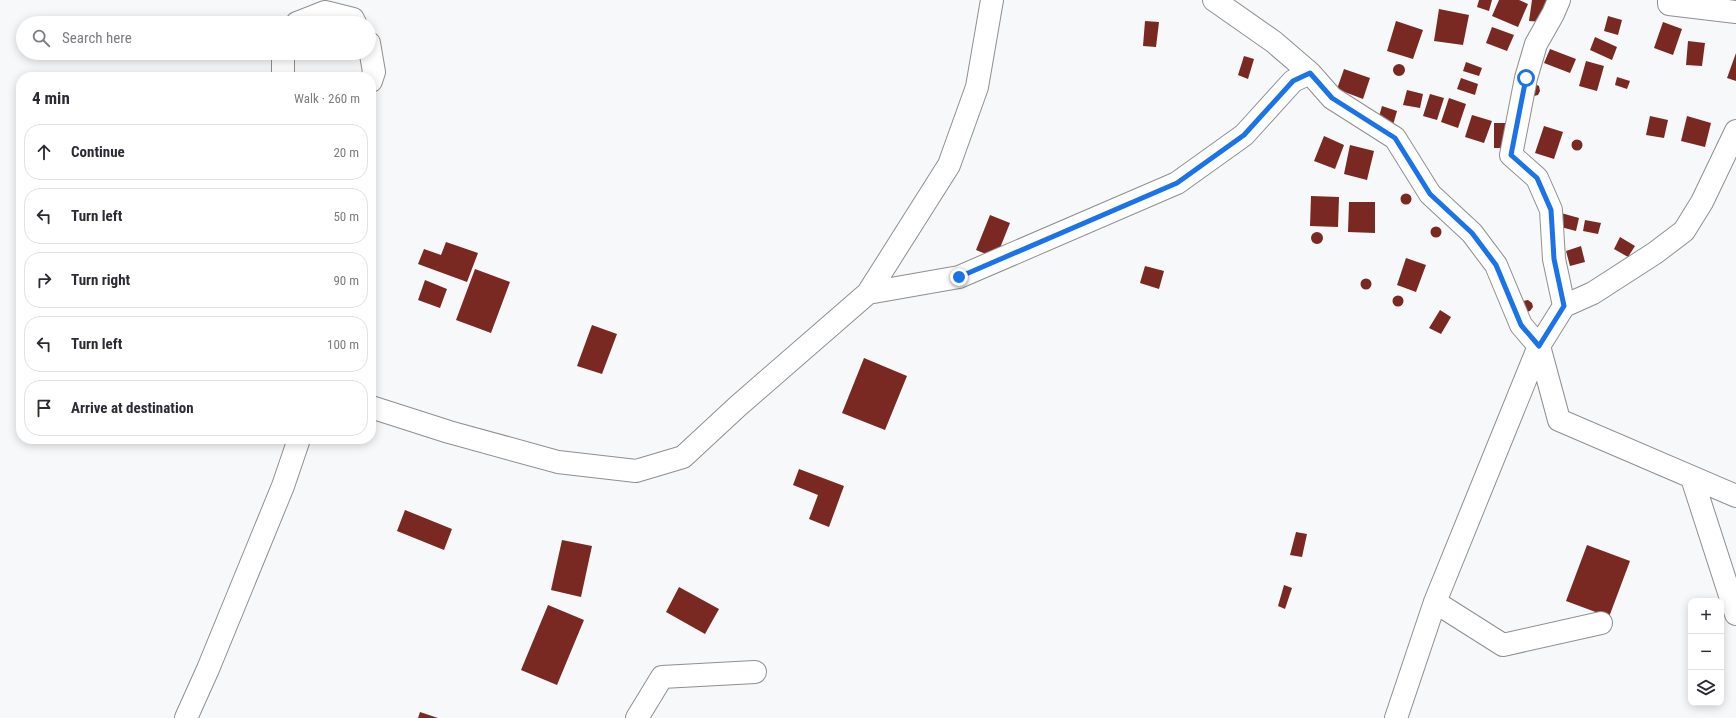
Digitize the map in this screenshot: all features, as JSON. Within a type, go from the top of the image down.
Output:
[{"type":"street","points":[[376,409],[449,432],[558,462],[636,471],[683,457],[738,406],[868,293],[949,165],[977,86],[992,0]]},
{"type":"street","points":[[1214,0],[1274,42],[1310,73],[1332,98],[1395,138],[1430,194],[1472,233],[1496,265],[1521,325],[1539,346],[1558,420],[1736,496]]},
{"type":"street","points":[[1559,0],[1536,44],[1526,78],[1511,155],[1537,178],[1551,210],[1554,259],[1564,306]]},
{"type":"street","points":[[1669,0],[1669,4],[1736,12]]},
{"type":"street","points":[[315,16],[325,12],[341,16]]},
{"type":"street","points":[[283,60],[283,72]]},
{"type":"street","points":[[372,60],[374,72]]},
{"type":"street","points":[[868,293],[959,277],[1177,183],[1244,135],[1293,81],[1310,73]]},
{"type":"street","points":[[1396,718],[1435,602],[1539,346],[1564,306],[1593,293],[1655,253],[1684,231],[1702,202],[1736,131]]},
{"type":"street","points":[[186,718],[211,662],[283,486],[297,444]]},
{"type":"street","points":[[1692,478],[1736,614]]},
{"type":"street","points":[[1435,602],[1503,645],[1601,623]]},
{"type":"street","points":[[637,718],[662,678],[754,672]]},
{"type":"building","points":[[1479,0],[1492,0],[1489,11],[1477,7]]},
{"type":"building","points":[[1499,0],[1519,0],[1528,4],[1518,27],[1492,16]]},
{"type":"building","points":[[1532,0],[1547,0],[1544,22],[1529,21]]},
{"type":"building","points":[[1439,9],[1469,15],[1463,45],[1434,41]]},
{"type":"building","points":[[1608,16],[1622,20],[1618,35],[1604,31]]},
{"type":"building","points":[[1145,21],[1159,22],[1156,47],[1143,46]]},
{"type":"building","points":[[1396,21],[1423,30],[1413,59],[1387,51]]},
{"type":"building","points":[[1663,22],[1682,29],[1673,55],[1654,48]]},
{"type":"building","points":[[1492,27],[1514,35],[1507,51],[1486,43]]},
{"type":"building","points":[[1595,37],[1617,47],[1612,60],[1590,50]]},
{"type":"building","points":[[1688,41],[1705,43],[1702,66],[1686,65]]},
{"type":"building","points":[[1550,49],[1576,59],[1570,73],[1544,63]]},
{"type":"building","points":[[1736,53],[1736,81],[1727,78]]},
{"type":"building","points":[[1244,56],[1254,59],[1248,79],[1238,75]]},
{"type":"building","points":[[1586,61],[1604,66],[1597,91],[1579,86]]},
{"type":"building","points":[[1466,62],[1482,68],[1479,76],[1463,71]]},
{"type":"building","points":[[1401,64],[1404,65],[1404,75],[1397,76],[1394,75],[1393,68],[1394,65]]},
{"type":"building","points":[[1344,69],[1370,78],[1363,99],[1337,89]]},
{"type":"building","points":[[1617,77],[1630,81],[1627,89],[1615,85]]},
{"type":"building","points":[[1461,78],[1478,84],[1475,95],[1457,89]]},
{"type":"building","points":[[1535,84],[1539,86],[1540,91],[1538,95],[1534,96]]},
{"type":"building","points":[[1407,90],[1423,94],[1420,108],[1403,105]]},
{"type":"building","points":[[1430,94],[1444,98],[1437,120],[1423,116]]},
{"type":"building","points":[[1449,98],[1466,104],[1458,128],[1441,122]]},
{"type":"building","points":[[1382,106],[1397,111],[1393,125],[1378,120]]},
{"type":"building","points":[[1472,115],[1492,121],[1484,143],[1465,137]]},
{"type":"building","points":[[1650,116],[1668,120],[1664,138],[1646,135]]},
{"type":"building","points":[[1687,116],[1711,123],[1705,147],[1681,141]]},
{"type":"building","points":[[1494,123],[1506,123],[1506,148],[1494,148]]},
{"type":"building","points":[[1544,126],[1563,132],[1554,159],[1535,153]]},
{"type":"building","points":[[1324,136],[1344,145],[1335,169],[1314,161]]},
{"type":"building","points":[[1577,139],[1581,141],[1583,145],[1581,149],[1577,151],[1573,149],[1571,145],[1573,141]]},
{"type":"building","points":[[1350,145],[1374,151],[1367,180],[1344,174]]},
{"type":"building","points":[[1406,193],[1410,195],[1412,199],[1410,203],[1406,205],[1402,203],[1400,199],[1402,195]]},
{"type":"building","points":[[1311,196],[1339,197],[1338,227],[1310,226]]},
{"type":"building","points":[[1349,202],[1375,202],[1375,233],[1348,232]]},
{"type":"building","points":[[1561,213],[1579,218],[1576,231],[1557,226]]},
{"type":"building","points":[[990,215],[1010,223],[996,258],[976,250]]},
{"type":"building","points":[[1585,220],[1601,223],[1598,234],[1583,231]]},
{"type":"building","points":[[1436,226],[1440,228],[1442,232],[1440,236],[1436,238],[1432,236],[1430,232],[1432,228]]},
{"type":"building","points":[[1319,232],[1322,233],[1322,243],[1315,244],[1312,243],[1311,236],[1312,233]]},
{"type":"building","points":[[1620,237],[1635,246],[1628,257],[1614,249]]},
{"type":"building","points":[[446,242],[478,253],[467,282],[418,264],[424,249],[441,255]]},
{"type":"building","points":[[1581,246],[1585,262],[1570,266],[1566,251]]},
{"type":"building","points":[[1406,258],[1426,265],[1416,292],[1397,285]]},
{"type":"building","points":[[1145,266],[1164,271],[1159,289],[1140,283]]},
{"type":"building","points":[[475,269],[510,282],[491,333],[456,320]]},
{"type":"building","points":[[1366,278],[1370,280],[1372,284],[1370,288],[1366,290],[1362,288],[1360,284],[1362,280]]},
{"type":"building","points":[[425,280],[447,289],[440,308],[418,300]]},
{"type":"building","points":[[1398,295],[1402,297],[1404,301],[1402,305],[1398,307],[1394,305],[1392,301],[1394,297]]},
{"type":"building","points":[[1528,300],[1532,303],[1533,307],[1530,311],[1526,312],[1521,305],[1523,301]]},
{"type":"building","points":[[1440,310],[1451,317],[1441,334],[1429,328]]},
{"type":"building","points":[[592,325],[617,334],[602,374],[577,366]]},
{"type":"building","points":[[864,358],[907,376],[885,430],[842,413]]},
{"type":"building","points":[[799,469],[844,486],[829,527],[809,519],[818,495],[793,485]]},
{"type":"building","points":[[405,510],[452,529],[444,550],[397,531]]},
{"type":"building","points":[[1296,532],[1307,534],[1302,557],[1290,555]]},
{"type":"building","points":[[562,540],[592,546],[581,597],[551,590]]},
{"type":"building","points":[[1587,545],[1630,561],[1609,617],[1566,601]]},
{"type":"building","points":[[1284,585],[1292,588],[1285,609],[1278,606]]},
{"type":"building","points":[[679,587],[719,609],[705,634],[666,612]]},
{"type":"building","points":[[548,605],[584,620],[557,685],[521,670]]},
{"type":"building","points":[[420,712],[438,718],[418,718]]},
{"type":"route","points":[[959,277],[1177,183],[1244,135],[1293,81],[1310,73],[1332,98],[1395,138],[1430,194],[1472,233],[1496,265],[1521,325],[1539,346],[1564,306],[1554,259],[1551,210],[1537,178],[1511,155],[1526,78]]}]
